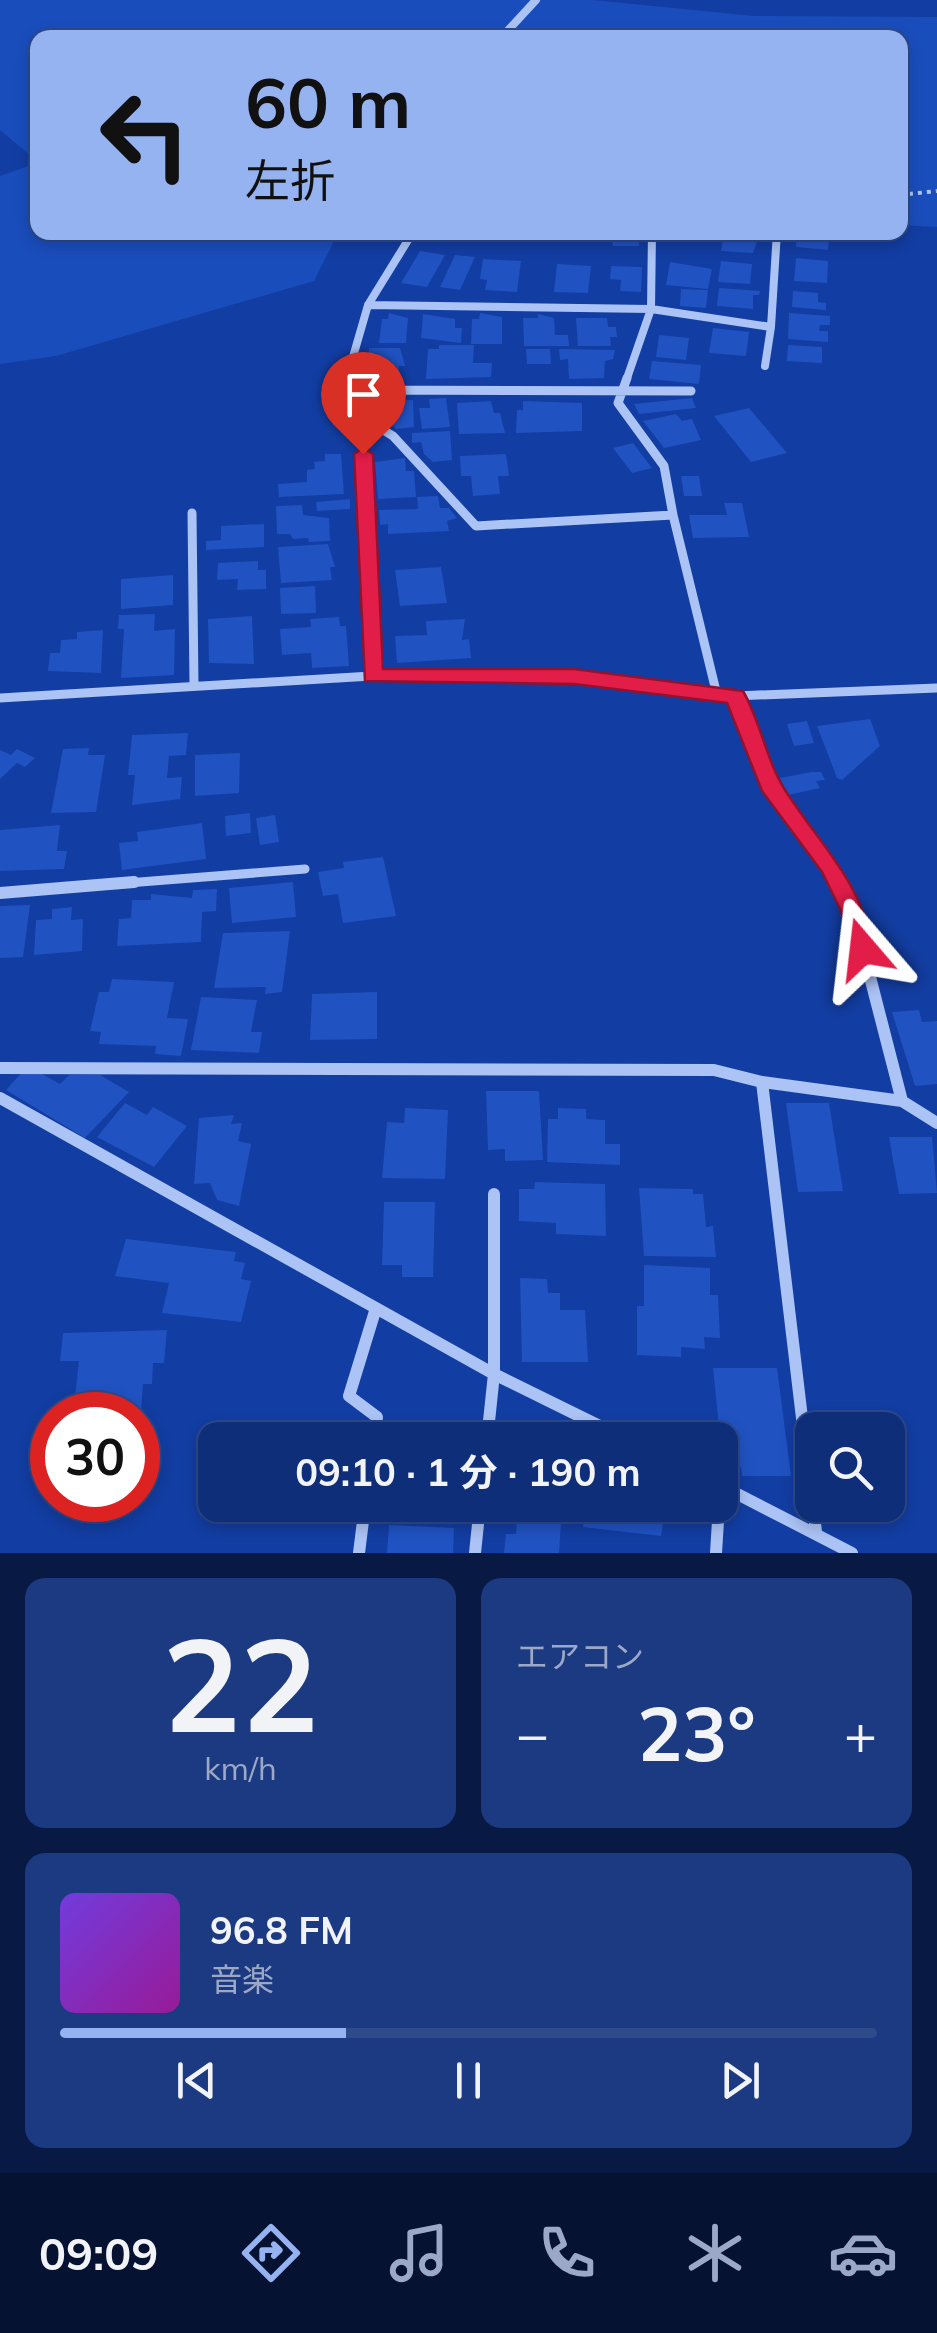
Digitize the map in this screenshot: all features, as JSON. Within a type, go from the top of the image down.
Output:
[{"type":"street","points":[[509,30],[536,0]]},
{"type":"street","points":[[407,240],[368,305],[344,371],[346,390],[362,417],[393,436],[476,526],[673,515]]},
{"type":"street","points":[[652,240],[651,309],[618,404],[664,466],[717,695]]},
{"type":"street","points":[[765,366],[776,240]]},
{"type":"street","points":[[368,305],[651,309],[771,327]]},
{"type":"street","points":[[346,390],[691,390]]},
{"type":"street","points":[[362,417],[372,676]]},
{"type":"street","points":[[192,513],[194,686]]},
{"type":"street","points":[[0,698],[372,676],[574,676],[736,696],[937,688]]},
{"type":"street","points":[[736,696],[773,791],[831,867],[854,911],[902,1101]]},
{"type":"street","points":[[0,894],[305,869]]},
{"type":"street","points":[[0,1068],[714,1070],[762,1082],[902,1101],[937,1122]]},
{"type":"street","points":[[762,1082],[802,1412]]},
{"type":"street","points":[[0,1098],[494,1374],[591,1422]]},
{"type":"street","points":[[489,1422],[494,1374],[494,1194]]},
{"type":"street","points":[[376,1308],[349,1396],[377,1416],[376,1422]]},
{"type":"street","points":[[738,1494],[852,1553]]},
{"type":"street","points":[[359,1553],[363,1522]]},
{"type":"street","points":[[475,1553],[478,1522]]},
{"type":"street","points":[[716,1553],[717,1522]]},
{"type":"street","points":[[815,1522],[816,1532]]},
{"type":"path","points":[[908,193],[937,191]]},
{"type":"shaded area","points":[[0,0],[593,0],[754,16],[937,17],[937,227],[908,225],[908,30],[30,30],[30,155],[0,130]]},
{"type":"shaded area","points":[[30,165],[30,240],[334,240],[314,281],[56,356],[0,364],[0,176]]},
{"type":"building","points":[[612,240],[639,240],[639,246],[613,246]]},
{"type":"building","points":[[723,240],[758,240],[753,253],[721,251]]},
{"type":"building","points":[[797,240],[829,240],[828,250],[796,247]]},
{"type":"building","points":[[420,251],[445,255],[427,287],[401,283]]},
{"type":"building","points":[[455,255],[475,257],[460,290],[440,287]]},
{"type":"building","points":[[796,258],[828,261],[827,283],[794,281]]},
{"type":"building","points":[[483,259],[521,261],[517,292],[485,290],[487,280],[480,279]]},
{"type":"building","points":[[721,261],[752,264],[750,284],[718,282]]},
{"type":"building","points":[[670,262],[712,269],[708,289],[666,285]]},
{"type":"building","points":[[557,264],[591,266],[588,293],[554,292]]},
{"type":"building","points":[[611,266],[642,267],[641,292],[620,291],[621,280],[610,279]]},
{"type":"building","points":[[719,288],[760,291],[753,295],[753,309],[717,306]]},
{"type":"building","points":[[681,289],[708,290],[706,308],[680,306]]},
{"type":"building","points":[[793,291],[818,293],[818,302],[826,303],[826,310],[792,307]]},
{"type":"building","points":[[389,313],[408,318],[406,343],[379,343],[382,319],[388,319]]},
{"type":"building","points":[[480,313],[502,317],[502,344],[471,344],[472,319],[479,319]]},
{"type":"building","points":[[789,313],[830,316],[830,325],[820,325],[819,331],[828,331],[828,342],[788,339]]},
{"type":"building","points":[[423,314],[455,319],[455,328],[462,328],[461,343],[421,338]]},
{"type":"building","points":[[538,314],[554,318],[555,335],[568,335],[569,346],[524,346],[523,318],[538,318]]},
{"type":"building","points":[[576,318],[607,318],[608,327],[616,327],[617,337],[610,337],[611,346],[578,346]]},
{"type":"building","points":[[713,328],[749,332],[746,356],[709,353]]},
{"type":"building","points":[[659,335],[689,338],[686,360],[656,357]]},
{"type":"building","points":[[439,345],[474,345],[473,363],[492,363],[491,377],[426,379],[428,349],[439,349]]},
{"type":"building","points":[[788,345],[822,347],[822,363],[787,361]]},
{"type":"building","points":[[369,348],[400,348],[405,366],[399,366],[398,378],[367,378]]},
{"type":"building","points":[[526,349],[550,349],[551,364],[527,364]]},
{"type":"building","points":[[559,349],[615,350],[613,359],[605,361],[604,378],[569,379],[568,359],[560,360]]},
{"type":"building","points":[[652,361],[701,365],[699,384],[649,379]]},
{"type":"building","points":[[446,398],[450,427],[422,429],[419,408],[430,408],[429,399]]},
{"type":"building","points":[[692,398],[696,408],[639,414],[634,404]]},
{"type":"building","points":[[413,400],[414,427],[396,429],[382,414],[382,401]]},
{"type":"building","points":[[491,401],[494,413],[500,413],[505,433],[459,434],[457,403]]},
{"type":"building","points":[[523,401],[582,403],[582,431],[516,433],[517,410],[523,410]]},
{"type":"building","points":[[749,408],[787,453],[751,462],[714,416]]},
{"type":"building","points":[[676,414],[682,421],[692,419],[701,440],[664,448],[643,421]]},
{"type":"building","points":[[450,431],[452,460],[433,462],[424,454],[421,442],[412,443],[412,433]]},
{"type":"building","points":[[633,443],[652,468],[632,473],[613,448]]},
{"type":"building","points":[[325,454],[341,454],[344,494],[279,497],[278,484],[307,482],[307,470],[315,469],[314,462],[325,461]]},
{"type":"building","points":[[506,454],[509,476],[498,476],[500,494],[473,496],[471,476],[461,476],[460,456]]},
{"type":"building","points":[[405,458],[406,471],[414,471],[416,497],[378,499],[375,462]]},
{"type":"building","points":[[681,476],[699,476],[702,496],[684,496]]},
{"type":"building","points":[[438,496],[440,508],[449,508],[457,518],[447,521],[449,531],[388,534],[388,524],[380,525],[379,510],[418,509],[417,497]]},
{"type":"building","points":[[350,499],[350,509],[317,511],[316,502]]},
{"type":"building","points":[[724,503],[742,503],[749,537],[693,538],[689,515],[727,515]]},
{"type":"building","points":[[302,505],[303,515],[329,518],[330,541],[309,542],[308,538],[277,534],[276,506]]},
{"type":"building","points":[[264,524],[264,547],[206,550],[206,541],[221,540],[221,526]]},
{"type":"building","points":[[328,544],[335,567],[330,567],[332,580],[281,583],[278,547]]},
{"type":"building","points":[[258,561],[258,570],[266,570],[266,589],[237,590],[238,579],[217,580],[218,563]]},
{"type":"building","points":[[441,567],[447,603],[400,606],[395,570]]},
{"type":"building","points":[[173,575],[173,605],[121,609],[121,579]]},
{"type":"building","points":[[315,586],[316,613],[281,614],[280,588]]},
{"type":"building","points":[[155,614],[154,631],[175,629],[174,675],[121,678],[124,629],[118,629],[119,615]]},
{"type":"building","points":[[252,616],[254,664],[209,663],[208,619]]},
{"type":"building","points":[[339,617],[340,626],[346,626],[349,666],[312,668],[311,653],[282,655],[280,629],[311,627],[310,619]]},
{"type":"building","points":[[465,619],[462,640],[469,639],[471,658],[397,663],[395,636],[427,635],[426,621]]},
{"type":"building","points":[[103,630],[101,673],[48,671],[50,653],[60,653],[61,640],[77,639],[77,632]]},
{"type":"building","points":[[870,719],[880,746],[842,780],[837,778],[817,726]]},
{"type":"building","points":[[807,721],[814,743],[794,746],[787,724]]},
{"type":"building","points":[[188,733],[186,755],[169,756],[167,778],[182,777],[180,799],[132,805],[135,775],[128,775],[132,735]]},
{"type":"building","points":[[89,748],[88,755],[105,755],[96,812],[51,813],[63,749]]},
{"type":"building","points":[[17,749],[35,758],[25,767],[17,763],[0,779],[0,750],[11,755]]},
{"type":"building","points":[[240,753],[239,793],[195,796],[195,755]]},
{"type":"building","points":[[821,772],[825,780],[816,781],[820,788],[788,795],[780,778]]},
{"type":"building","points":[[250,813],[251,833],[226,836],[225,816]]},
{"type":"building","points":[[275,815],[279,842],[260,845],[256,818]]},
{"type":"building","points":[[202,823],[206,859],[122,870],[119,843],[138,841],[137,832]]},
{"type":"building","points":[[60,825],[57,851],[67,851],[64,869],[0,871],[0,830]]},
{"type":"building","points":[[383,857],[396,916],[343,923],[338,894],[323,896],[318,872],[344,868],[343,862]]},
{"type":"building","points":[[293,882],[296,917],[232,923],[229,888]]},
{"type":"building","points":[[217,889],[216,911],[202,912],[201,942],[117,946],[119,919],[131,918],[132,900],[151,900],[151,894],[192,898],[193,890]]},
{"type":"building","points":[[30,905],[23,957],[0,958],[0,906]]},
{"type":"building","points":[[72,907],[71,920],[83,919],[82,951],[34,955],[36,920],[52,919],[52,909]]},
{"type":"building","points":[[290,931],[282,992],[265,994],[266,987],[214,988],[223,933]]},
{"type":"building","points":[[112,979],[174,982],[167,1018],[188,1019],[181,1056],[155,1054],[156,1046],[99,1044],[101,1032],[90,1031],[99,992],[109,992]]},
{"type":"building","points":[[377,992],[377,1039],[310,1040],[312,994]]},
{"type":"building","points":[[201,997],[257,1000],[251,1032],[262,1032],[259,1053],[191,1050]]},
{"type":"building","points":[[919,1010],[922,1022],[937,1021],[937,1084],[915,1086],[892,1012]]},
{"type":"building","points":[[33,1069],[60,1084],[69,1075],[100,1075],[129,1092],[85,1138],[6,1090],[24,1070]]},
{"type":"building","points":[[486,1091],[539,1091],[543,1160],[505,1161],[505,1149],[488,1150]]},
{"type":"building","points":[[125,1103],[147,1115],[153,1107],[187,1126],[154,1167],[97,1137]]},
{"type":"building","points":[[786,1103],[829,1103],[843,1191],[798,1192]]},
{"type":"building","points":[[405,1108],[448,1110],[445,1179],[382,1178],[387,1122],[404,1123]]},
{"type":"building","points":[[558,1108],[586,1109],[586,1119],[605,1120],[605,1144],[620,1144],[620,1165],[547,1162],[548,1119],[558,1119]]},
{"type":"building","points":[[234,1115],[231,1124],[242,1123],[238,1141],[251,1144],[239,1206],[217,1200],[210,1183],[194,1184],[199,1118]]},
{"type":"building","points":[[889,1137],[932,1137],[937,1193],[899,1194]]},
{"type":"building","points":[[535,1182],[605,1184],[606,1236],[556,1234],[556,1223],[519,1221],[519,1189],[534,1189]]},
{"type":"building","points":[[639,1188],[693,1189],[693,1194],[703,1194],[706,1227],[713,1226],[716,1257],[644,1256]]},
{"type":"building","points":[[384,1202],[435,1202],[433,1277],[402,1277],[402,1265],[382,1265]]},
{"type":"building","points":[[126,1239],[236,1252],[234,1261],[245,1263],[241,1279],[251,1281],[241,1322],[162,1313],[169,1283],[115,1276]]},
{"type":"building","points":[[644,1265],[710,1268],[710,1295],[718,1295],[720,1338],[704,1337],[705,1349],[681,1347],[681,1357],[637,1355],[637,1306],[644,1306]]},
{"type":"building","points":[[520,1278],[547,1279],[548,1293],[560,1293],[560,1310],[585,1310],[588,1362],[522,1362]]},
{"type":"building","points":[[167,1330],[164,1363],[153,1363],[152,1384],[143,1384],[142,1392],[76,1392],[79,1361],[60,1361],[63,1333]]},
{"type":"building","points":[[713,1368],[777,1368],[791,1476],[742,1476],[738,1467],[738,1422],[718,1422]]},
{"type":"building","points":[[517,1522],[561,1522],[559,1553],[504,1553],[506,1534],[516,1534]]},
{"type":"building","points":[[584,1522],[663,1522],[661,1536],[583,1527]]},
{"type":"building","points":[[389,1525],[454,1528],[453,1553],[387,1553]]},
{"type":"route","points":[[363,454],[372,676],[574,676],[736,696],[773,791],[831,867],[854,911],[863,949]]}]
